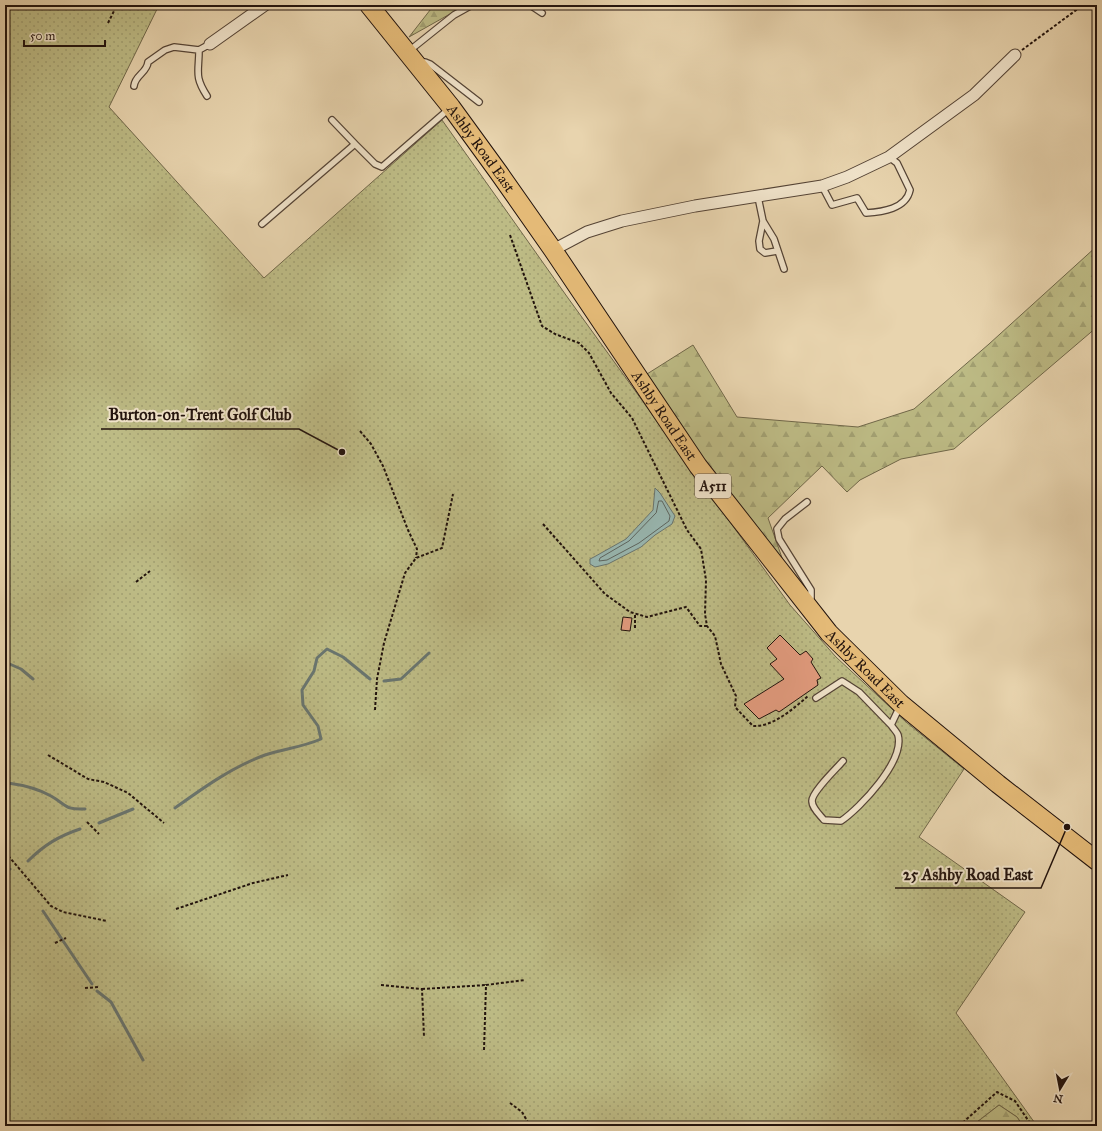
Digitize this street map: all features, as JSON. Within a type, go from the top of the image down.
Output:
[{"type":"highway","name":"Ashby Road East","points":[[369,5],[451,107],[553,250],[698,466],[803,603],[829,633],[901,704],[998,784],[1097,862]]},
{"type":"street","points":[[210,44],[265,5]]},
{"type":"street","points":[[553,250],[587,232],[622,221],[695,206],[822,186],[847,177],[889,157],[974,95],[1015,55]]},
{"type":"lane","points":[[472,5],[454,15],[409,54],[430,64],[479,102]]},
{"type":"lane","points":[[530,5],[542,13]]},
{"type":"lane","points":[[134,86],[135,81],[147,68],[148,62],[165,50],[174,47],[198,50],[210,44]]},
{"type":"lane","points":[[198,50],[197,76],[206,96]]},
{"type":"lane","points":[[332,120],[375,164],[382,166],[451,107]]},
{"type":"lane","points":[[262,224],[355,144]]},
{"type":"lane","points":[[822,186],[832,206],[857,198],[866,214],[896,207],[906,201],[910,190],[898,163],[889,157]]},
{"type":"lane","points":[[758,197],[763,221],[774,239],[784,269]]},
{"type":"lane","points":[[763,221],[758,241],[760,249],[765,254],[777,251]]},
{"type":"lane","points":[[803,603],[811,598],[811,590],[790,554],[779,539],[777,529],[785,519],[807,502]]},
{"type":"lane","points":[[814,695],[842,681],[858,692],[891,725],[898,735],[897,752],[887,775],[852,814],[841,822],[824,820],[814,808],[812,802],[814,794],[843,760]]},
{"type":"lane","points":[[891,725],[901,704]]},
{"type":"path","points":[[108,23],[117,5]]},
{"type":"path","points":[[1015,55],[1083,5]]},
{"type":"path","points":[[510,235],[542,326],[556,334],[579,343],[589,353],[611,393],[632,418],[687,530],[701,549],[706,580],[705,614],[707,626],[715,636],[721,664],[736,696],[735,707],[753,726],[762,726],[814,695]]},
{"type":"path","points":[[360,431],[371,444],[383,466],[417,549],[416,558],[405,573],[384,643],[377,678],[375,710]]},
{"type":"path","points":[[416,558],[442,548],[453,494]]},
{"type":"path","points":[[543,524],[605,594],[630,612],[647,617],[686,607],[700,626],[707,626]]},
{"type":"path","points":[[136,582],[150,571]]},
{"type":"path","points":[[635,615],[635,630]]},
{"type":"path","points":[[48,755],[88,779],[104,782],[128,793],[164,823]]},
{"type":"path","points":[[87,822],[98,834]]},
{"type":"path","points":[[5,852],[51,906],[63,912],[107,921]]},
{"type":"path","points":[[176,909],[253,883],[288,875]]},
{"type":"path","points":[[55,943],[66,938]]},
{"type":"path","points":[[382,986],[422,989],[486,985],[525,980]]},
{"type":"path","points":[[484,1050],[486,985]]},
{"type":"path","points":[[85,988],[99,987]]},
{"type":"path","points":[[422,989],[424,1037]]},
{"type":"path","points":[[960,1126],[997,1092],[1015,1101],[1032,1126]]},
{"type":"path","points":[[510,1103],[522,1112],[530,1126]]},
{"type":"green space","points":[[5,5],[159,5],[109,107],[264,278],[442,120],[568,298],[790,605],[836,657],[906,722],[964,769],[919,837],[1025,912],[956,1013],[1037,1126],[1023,1126],[1017,1117],[999,1105],[972,1126],[5,1126]]},
{"type":"green space","points":[[434,5],[466,5],[409,37]]},
{"type":"green space","points":[[1097,246],[1097,327],[954,449],[901,459],[860,480],[847,492],[822,466],[768,518],[787,572],[714,475],[647,374],[693,345],[737,417],[858,427],[914,409],[989,344]]},
{"type":"green space","points":[[999,1105],[1017,1117],[1023,1126],[972,1126]]},
{"type":"water","points":[[655,488],[675,516],[672,524],[655,535],[641,547],[608,564],[595,567],[590,564],[590,559],[626,539],[653,510]]},
{"type":"building","points":[[623,617],[632,618],[630,631],[621,630]]},
{"type":"building","points":[[780,635],[800,655],[806,651],[813,659],[811,662],[821,678],[817,680],[818,685],[779,712],[776,710],[759,719],[744,704],[784,679],[770,664],[777,659],[767,648]]},
{"type":"waterway","points":[[175,808],[218,778],[253,760],[265,755],[321,739],[318,726],[303,705],[302,690],[314,671],[317,658],[327,649],[343,657],[370,679]]},
{"type":"waterway","points":[[384,681],[401,679],[429,653]]},
{"type":"waterway","points":[[5,662],[21,669],[33,679]]},
{"type":"waterway","points":[[8,783],[25,786],[40,791],[51,796],[69,808],[85,809]]},
{"type":"waterway","points":[[99,823],[133,809]]},
{"type":"waterway","points":[[28,861],[52,842],[80,829]]},
{"type":"waterway","points":[[5,872],[10,869]]},
{"type":"waterway","points":[[43,911],[92,984]]},
{"type":"waterway","points":[[97,991],[111,1002],[143,1060]]},
{"type":"place","name":"Burton-on-Trent Golf Club","points":[[342,452]]},
{"type":"place","name":"25 Ashby Road East","points":[[1067,827]]}]
